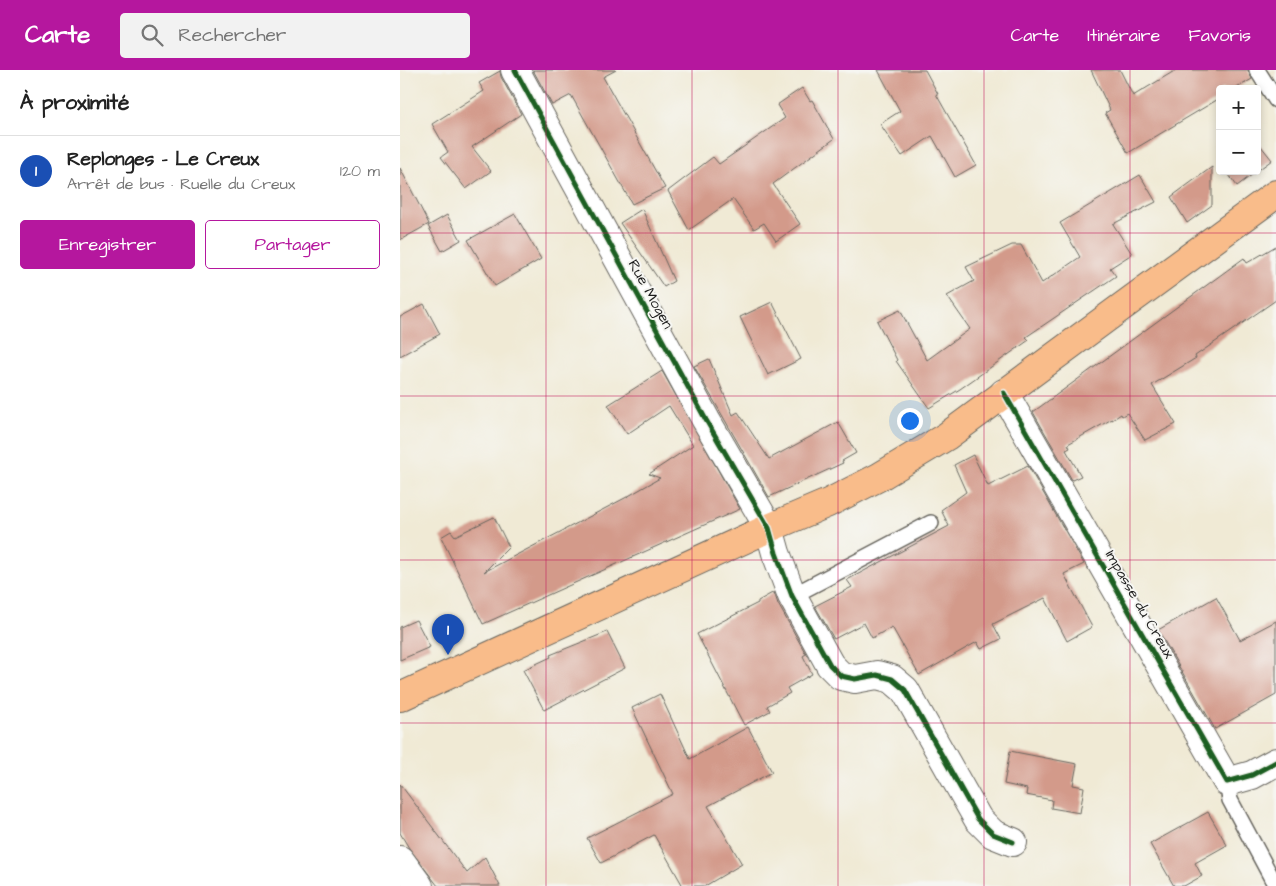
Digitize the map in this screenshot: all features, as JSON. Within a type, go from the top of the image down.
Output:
[{"type":"main road","points":[[400,696],[828,503],[879,477],[947,436],[1276,194]]},
{"type":"street","name":"Rue Mogen","points":[[515,70],[706,420],[769,528],[792,596],[830,665],[841,676],[855,679],[877,675],[892,679],[905,690],[978,819],[993,834],[1013,842]]},
{"type":"street","name":"Impasse du Creux","points":[[1004,393],[1227,782]]},
{"type":"street","points":[[1227,782],[1252,775],[1276,762]]},
{"type":"street","points":[[400,860],[419,886]]},
{"type":"lane","points":[[1257,70],[1276,100]]},
{"type":"lane","points":[[792,596],[931,523]]},
{"type":"lane","points":[[1227,782],[1230,800],[1276,886]]},
{"type":"building","points":[[533,70],[616,70],[603,77],[665,188],[632,204],[571,95],[552,105]]},
{"type":"building","points":[[878,70],[925,70],[938,94],[936,94],[976,165],[955,177],[932,136],[902,156],[880,124],[900,111]]},
{"type":"building","points":[[1091,70],[1120,70],[1133,96],[1176,70],[1248,70],[1252,79],[1242,85],[1216,85],[1216,100],[1128,153],[1105,113],[1110,110]]},
{"type":"building","points":[[500,71],[501,77],[521,114],[472,147],[491,171],[466,189],[441,157],[448,152],[432,124],[484,91],[479,83]]},
{"type":"building","points":[[802,88],[810,101],[812,100],[834,139],[773,184],[800,224],[776,241],[764,223],[754,229],[733,199],[689,230],[668,191],[713,157],[719,164],[785,118],[777,105]]},
{"type":"building","points":[[1261,146],[1272,160],[1261,168]]},
{"type":"building","points":[[1212,167],[1212,205],[1187,223],[1171,197]]},
{"type":"building","points":[[400,168],[429,224],[400,240]]},
{"type":"building","points":[[1140,175],[1156,202],[1113,224],[1132,254],[1110,268],[1116,276],[1026,337],[1029,340],[960,389],[929,408],[896,361],[877,321],[900,310],[927,360],[970,329],[947,296],[974,281],[966,267],[1012,245],[1021,245],[1042,283],[1080,257],[1060,223]]},
{"type":"building","points":[[1229,175],[1252,175],[1237,186]]},
{"type":"building","points":[[642,209],[674,281],[664,287],[620,223]]},
{"type":"building","points":[[515,214],[541,259],[495,286],[468,240]]},
{"type":"building","points":[[447,215],[461,240],[442,251],[428,226]]},
{"type":"building","points":[[1276,246],[1276,300],[1195,356],[1196,358],[1152,385],[1176,424],[1145,440],[1127,413],[1122,416],[1121,414],[1068,444],[1070,448],[1066,450],[1081,476],[1072,480],[1033,412],[1244,258],[1247,263]]},
{"type":"building","points":[[772,302],[801,359],[768,375],[740,317]]},
{"type":"building","points":[[424,304],[440,334],[400,356],[400,317]]},
{"type":"building","points":[[709,359],[733,415],[738,412],[769,459],[838,422],[856,453],[842,461],[843,463],[769,497],[694,366]]},
{"type":"building","points":[[662,371],[740,509],[483,624],[441,537],[451,531],[455,536],[494,517],[509,547],[484,572],[660,478],[649,474],[693,445],[669,406],[627,434],[608,405]]},
{"type":"building","points":[[973,455],[988,486],[1028,466],[1084,564],[1064,574],[1092,627],[1067,641],[1045,598],[993,624],[1001,639],[981,649],[977,642],[919,675],[892,627],[872,638],[864,623],[834,639],[815,606],[852,587],[847,580],[949,526],[941,510],[966,492],[954,465]]},
{"type":"building","points":[[774,592],[778,604],[806,654],[803,656],[812,674],[787,688],[790,693],[767,706],[770,711],[744,725],[697,634],[758,603],[758,601]]},
{"type":"building","points":[[1216,597],[1240,640],[1276,621],[1276,695],[1215,729],[1158,630]]},
{"type":"building","points":[[416,620],[430,647],[400,660],[400,627]]},
{"type":"building","points":[[607,632],[625,668],[544,710],[523,670],[551,657],[550,655]]},
{"type":"building","points":[[660,694],[690,759],[748,727],[772,772],[708,806],[742,864],[705,886],[683,886],[654,835],[601,863],[587,838],[673,794],[632,708]]},
{"type":"building","points":[[1010,751],[1077,764],[1073,785],[1084,787],[1080,813],[1051,808],[1052,800],[1026,795],[1027,789],[1004,784]]},
{"type":"building","points":[[400,784],[467,873],[485,857],[500,886],[438,886],[400,833]]},
{"type":"building","points":[[1208,812],[1227,845],[1195,863],[1202,876],[1184,886],[1174,886],[1150,844]]},
{"type":"cycle path","points":[[515,70],[706,420],[769,528],[792,596],[830,665],[841,676],[855,679],[877,675],[892,679],[905,690],[978,819],[993,834],[1013,842]]},
{"type":"cycle path","points":[[1004,393],[1227,782],[1252,775],[1276,762]]},
{"type":"place","name":"Replonges - Le Creux","points":[[448,655]]}]
